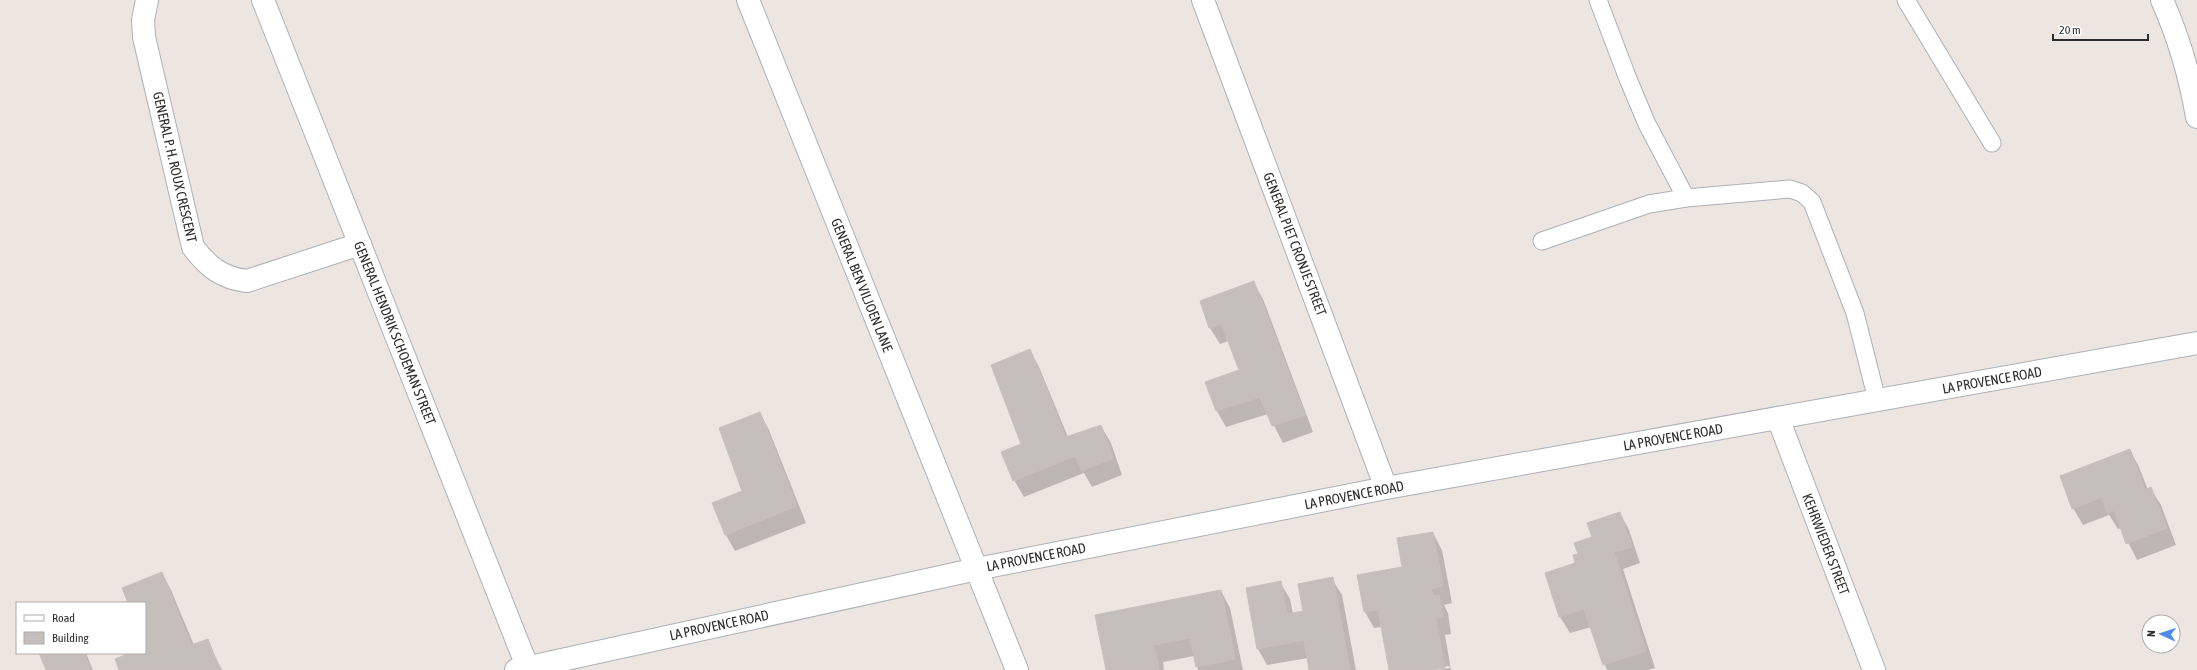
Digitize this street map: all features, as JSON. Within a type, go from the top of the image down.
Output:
[{"type":"street","name":"GENERAL P. H. ROUX CRESCENT","points":[[147,0],[142,20],[144,37],[193,247],[199,256],[214,271],[234,279],[247,281],[360,244]]},
{"type":"street","name":"GENERAL HENDRIK SCHOEMAN STREET","points":[[263,0],[360,244],[522,668]]},
{"type":"street","name":"GENERAL BEN VILJOEN LANE","points":[[748,0],[1017,670]]},
{"type":"street","name":"GENERAL PIET CRONJE STREET","points":[[1203,0],[1386,488]]},
{"type":"street","points":[[2162,0],[2175,29],[2186,65],[2197,117]]},
{"type":"street","name":"LA PROVENCE ROAD","points":[[522,668],[977,569],[1386,488],[2197,343]]},
{"type":"street","name":"KEHRWIEDER STREET","points":[[1778,418],[1874,670]]},
{"type":"lane","points":[[1598,0],[1645,117],[1686,198]]},
{"type":"lane","points":[[1906,0],[1992,143]]},
{"type":"lane","points":[[1542,241],[1642,207],[1686,198],[1790,189],[1802,193],[1812,202],[1854,313],[1877,400]]},
{"type":"building","points":[[1254,281],[1305,415],[1272,426],[1260,397],[1216,411],[1205,382],[1239,370],[1221,323],[1209,328],[1200,301]]},
{"type":"building","points":[[1030,349],[1066,437],[1101,425],[1113,458],[1082,471],[1075,456],[1013,481],[1001,452],[1021,444],[991,365]]},
{"type":"building","points":[[760,412],[797,506],[725,535],[712,503],[742,491],[719,428]]},
{"type":"building","points":[[2130,449],[2145,490],[2151,487],[2167,528],[2126,544],[2114,510],[2107,513],[2102,497],[2072,509],[2060,476]]},
{"type":"building","points":[[1620,512],[1632,547],[1614,552],[1646,651],[1603,665],[1584,609],[1559,617],[1545,573],[1575,563],[1573,555],[1578,554],[1574,543],[1592,537],[1587,523]]},
{"type":"building","points":[[1433,532],[1443,586],[1431,589],[1433,596],[1439,595],[1443,617],[1436,618],[1445,668],[1431,670],[1389,670],[1378,610],[1364,612],[1357,575],[1402,567],[1397,538]]},
{"type":"building","points":[[162,572],[191,645],[208,639],[220,670],[119,670],[115,659],[128,654],[146,654],[146,602],[128,602],[122,588]]},
{"type":"building","points":[[1333,577],[1350,670],[1309,670],[1304,640],[1257,649],[1246,588],[1281,581],[1287,614],[1303,611],[1298,584]]},
{"type":"building","points":[[1221,590],[1235,659],[1196,667],[1190,638],[1154,645],[1159,670],[1106,670],[1095,615]]},
{"type":"building","points":[[39,654],[84,654],[91,670],[46,670]]}]
